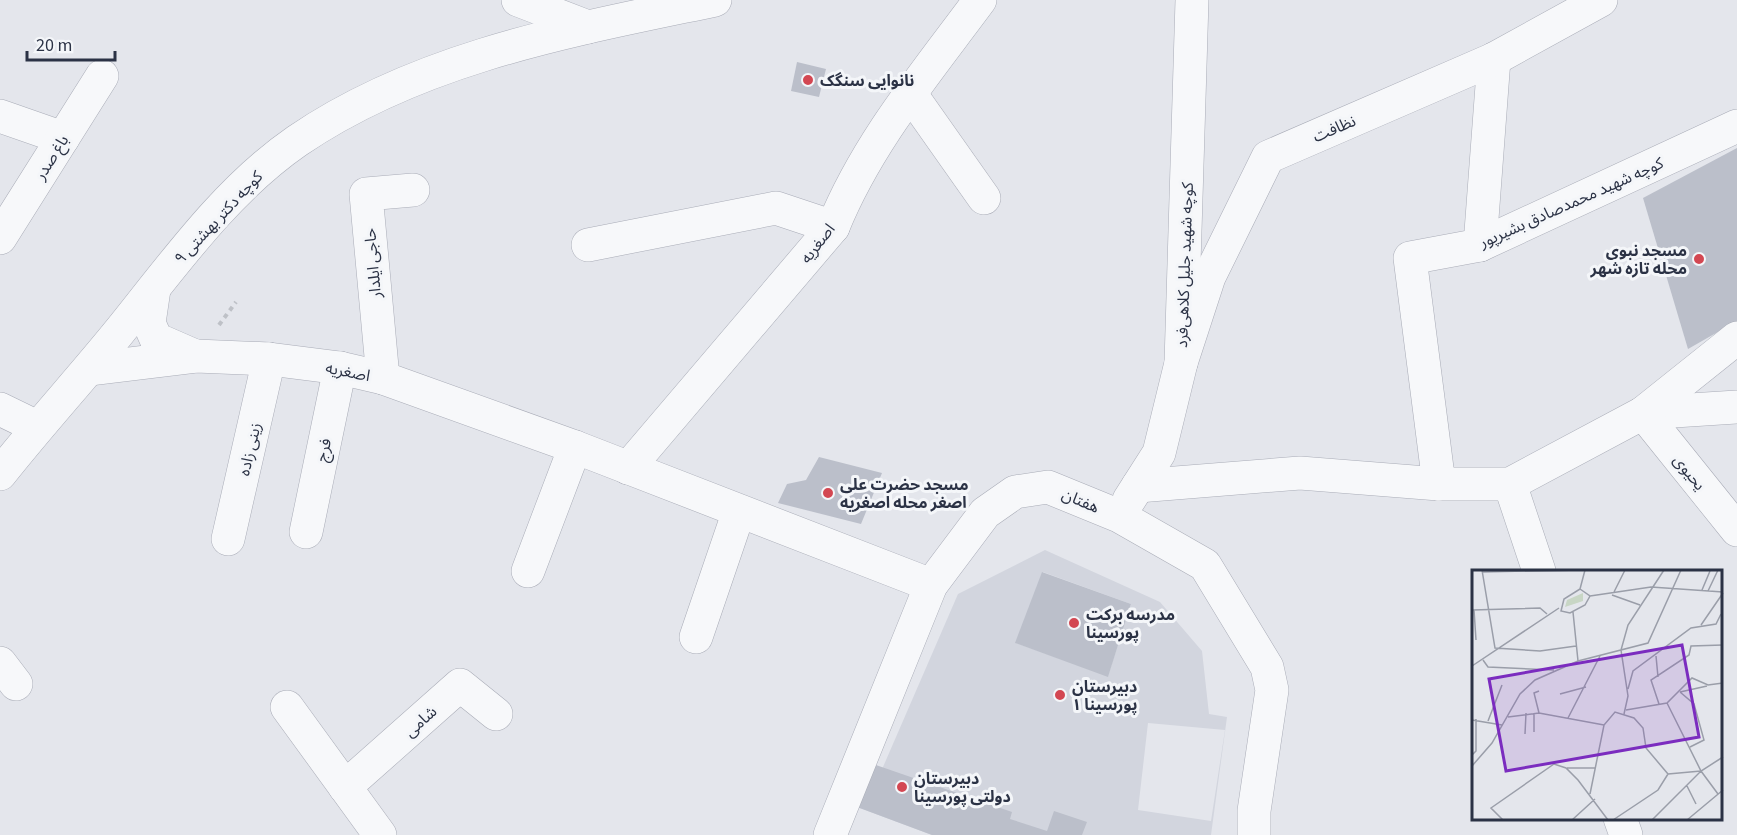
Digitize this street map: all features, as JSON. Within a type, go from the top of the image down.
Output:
[{"type":"street","points":[[518,0],[588,27]]},
{"type":"street","name":"کوچه دکتر بهشتی ۹","points":[[0,474],[201,231],[246,183],[296,142],[344,112],[417,79],[499,51],[588,27],[715,0]]},
{"type":"street","name":"اصغریه","points":[[628,468],[833,227],[849,187],[887,124],[980,0]]},
{"type":"street","name":"کوچه شهید جلیل کلاهی‌فرد","points":[[1119,516],[1159,453],[1181,363],[1192,0]]},
{"type":"street","name":"نظافت","points":[[1181,363],[1209,277],[1268,157],[1494,59],[1600,0]]},
{"type":"street","points":[[1480,245],[1494,59]]},
{"type":"street","name":"باغ صدر","points":[[0,238],[102,76]]},
{"type":"street","points":[[910,93],[984,198]]},
{"type":"street","points":[[0,116],[63,138]]},
{"type":"street","name":"کوچه شهید محمدصادق بشیرپور","points":[[1439,484],[1410,258],[1480,245],[1737,126]]},
{"type":"street","name":"حاجی ایلدار","points":[[383,378],[366,194],[413,190]]},
{"type":"street","points":[[588,245],[776,208],[833,227]]},
{"type":"street","points":[[154,289],[149,322],[156,339],[196,356]]},
{"type":"street","points":[[1138,486],[1300,473],[1439,484],[1510,484],[1642,413],[1737,338]]},
{"type":"street","name":"اصغریه","points":[[88,369],[196,356],[269,359],[340,368],[383,378],[575,447],[931,585]]},
{"type":"street","name":"زینی زاده","points":[[228,539],[269,359]]},
{"type":"street","name":"فرج","points":[[306,532],[340,368]]},
{"type":"street","points":[[1642,413],[1737,407]]},
{"type":"street","points":[[0,409],[37,428]]},
{"type":"street","name":"یحیوی","points":[[1642,413],[1737,530]]},
{"type":"street","points":[[528,571],[575,447]]},
{"type":"street","points":[[1510,484],[1539,570]]},
{"type":"street","name":"هفتان","points":[[830,835],[931,585],[985,513],[1015,492],[1048,487],[1119,516],[1205,565],[1267,668],[1272,690],[1254,811],[1254,835]]},
{"type":"street","points":[[696,637],[740,511]]},
{"type":"street","name":"شامی","points":[[345,788],[460,685],[496,714]]},
{"type":"street","points":[[287,707],[380,835]]},
{"type":"street","points":[[1620,820],[1626,835]]},
{"type":"shaded area","name":"دبیرستان پورسینا ۱","points":[[1045,550],[1160,602],[1202,651],[1209,714],[1227,717],[1211,835],[932,835],[857,807],[883,767],[958,594]],"holes":[[[1043,572],[1131,604],[1108,676],[1016,643]],[[1148,723],[1225,730],[1211,821],[1138,810]]]},
{"type":"building","name":"نانوایی سنگک","points":[[797,62],[826,69],[819,97],[791,91]]},
{"type":"building","name":"مسجد نبوی محله تازه شهر","points":[[1737,148],[1737,321],[1688,349],[1643,198]]},
{"type":"building","name":"مسجد حضرت علی اصغر محله اصغریه","points":[[819,457],[882,473],[861,524],[778,503],[787,484],[806,480]]},
{"type":"building","name":"مدرسه برکت پورسینا","points":[[1042,572],[1131,604],[1108,677],[1015,643]]},
{"type":"building","name":"دبیرستان دولتی پورسینا","points":[[873,764],[1012,812],[1010,819],[1047,831],[1054,811],[1087,822],[1082,835],[932,835],[857,807]]},
{"type":"place","name":"نانوایی سنگک","points":[[808,80]]},
{"type":"place","name":"مسجد نبوی محله تازه شهر","points":[[1699,259]]},
{"type":"place","name":"مسجد حضرت علی اصغر محله اصغریه","points":[[828,493]]},
{"type":"place","name":"مدرسه برکت پورسینا","points":[[1074,623]]},
{"type":"place","name":"دبیرستان پورسینا ۱","points":[[1060,695]]},
{"type":"place","name":"دبیرستان دولتی پورسینا","points":[[902,787]]}]
